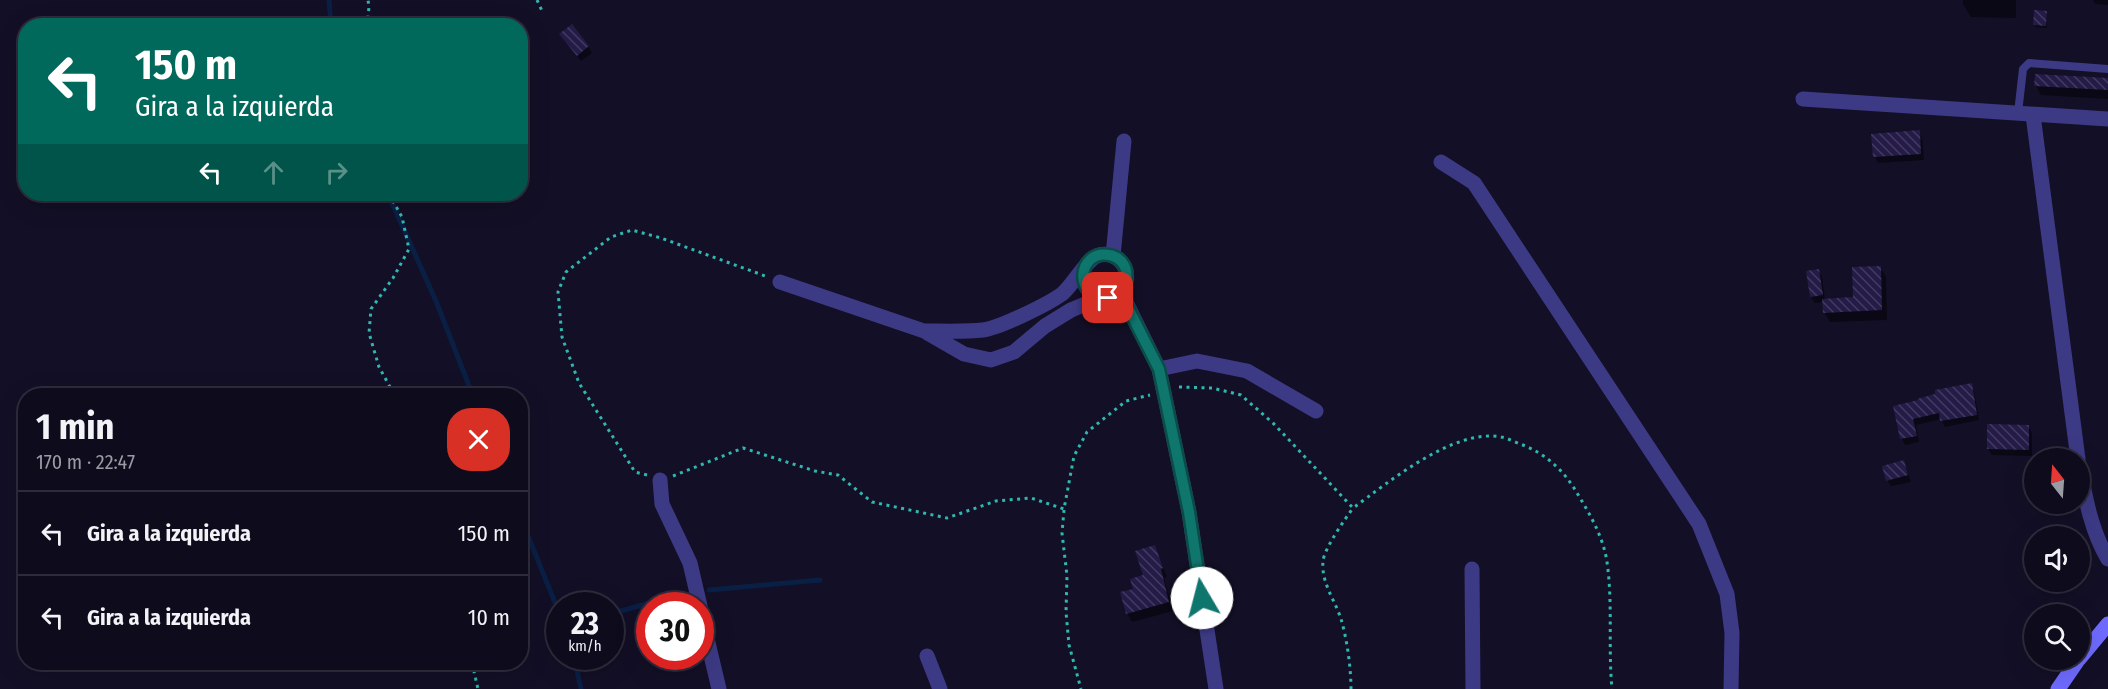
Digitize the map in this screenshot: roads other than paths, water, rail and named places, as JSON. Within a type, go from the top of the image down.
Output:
[{"type":"main road","points":[[2090,645],[2108,624]]},
{"type":"main road","points":[[2058,689],[2071,670]]},
{"type":"street","points":[[1803,99],[2108,119]]},
{"type":"street","points":[[2025,114],[2076,448]]},
{"type":"street","points":[[1113,256],[1124,141]]},
{"type":"street","points":[[1441,162],[1474,183],[1699,524],[1727,594],[1732,633],[1731,689]]},
{"type":"street","points":[[780,282],[924,331],[964,354],[991,360],[1014,352],[1045,326],[1071,310],[1120,292],[1125,286],[1124,265],[1113,256],[1098,255],[1086,264],[1083,271],[1062,294],[1030,312],[986,330],[924,331]]},
{"type":"street","points":[[1083,271],[1084,285],[1100,298]]},
{"type":"street","points":[[1120,292],[1159,369],[1189,512],[1216,689]]},
{"type":"street","points":[[1159,369],[1197,361],[1248,371],[1316,411]]},
{"type":"street","points":[[660,480],[662,504],[690,563],[696,592]]},
{"type":"street","points":[[2090,513],[2101,548],[2108,559]]},
{"type":"street","points":[[1472,569],[1473,689]]},
{"type":"street","points":[[927,656],[940,689]]},
{"type":"street","points":[[714,668],[719,689]]},
{"type":"lane","points":[[2025,114],[2023,69],[2029,63],[2108,69]]},
{"type":"waterway","points":[[329,0],[330,18]]},
{"type":"waterway","points":[[391,201],[436,301],[470,388]]},
{"type":"waterway","points":[[528,536],[551,592]]},
{"type":"waterway","points":[[709,590],[820,580]]},
{"type":"waterway","points":[[624,610],[636,607]]},
{"type":"waterway","points":[[577,670],[581,689]]}]
